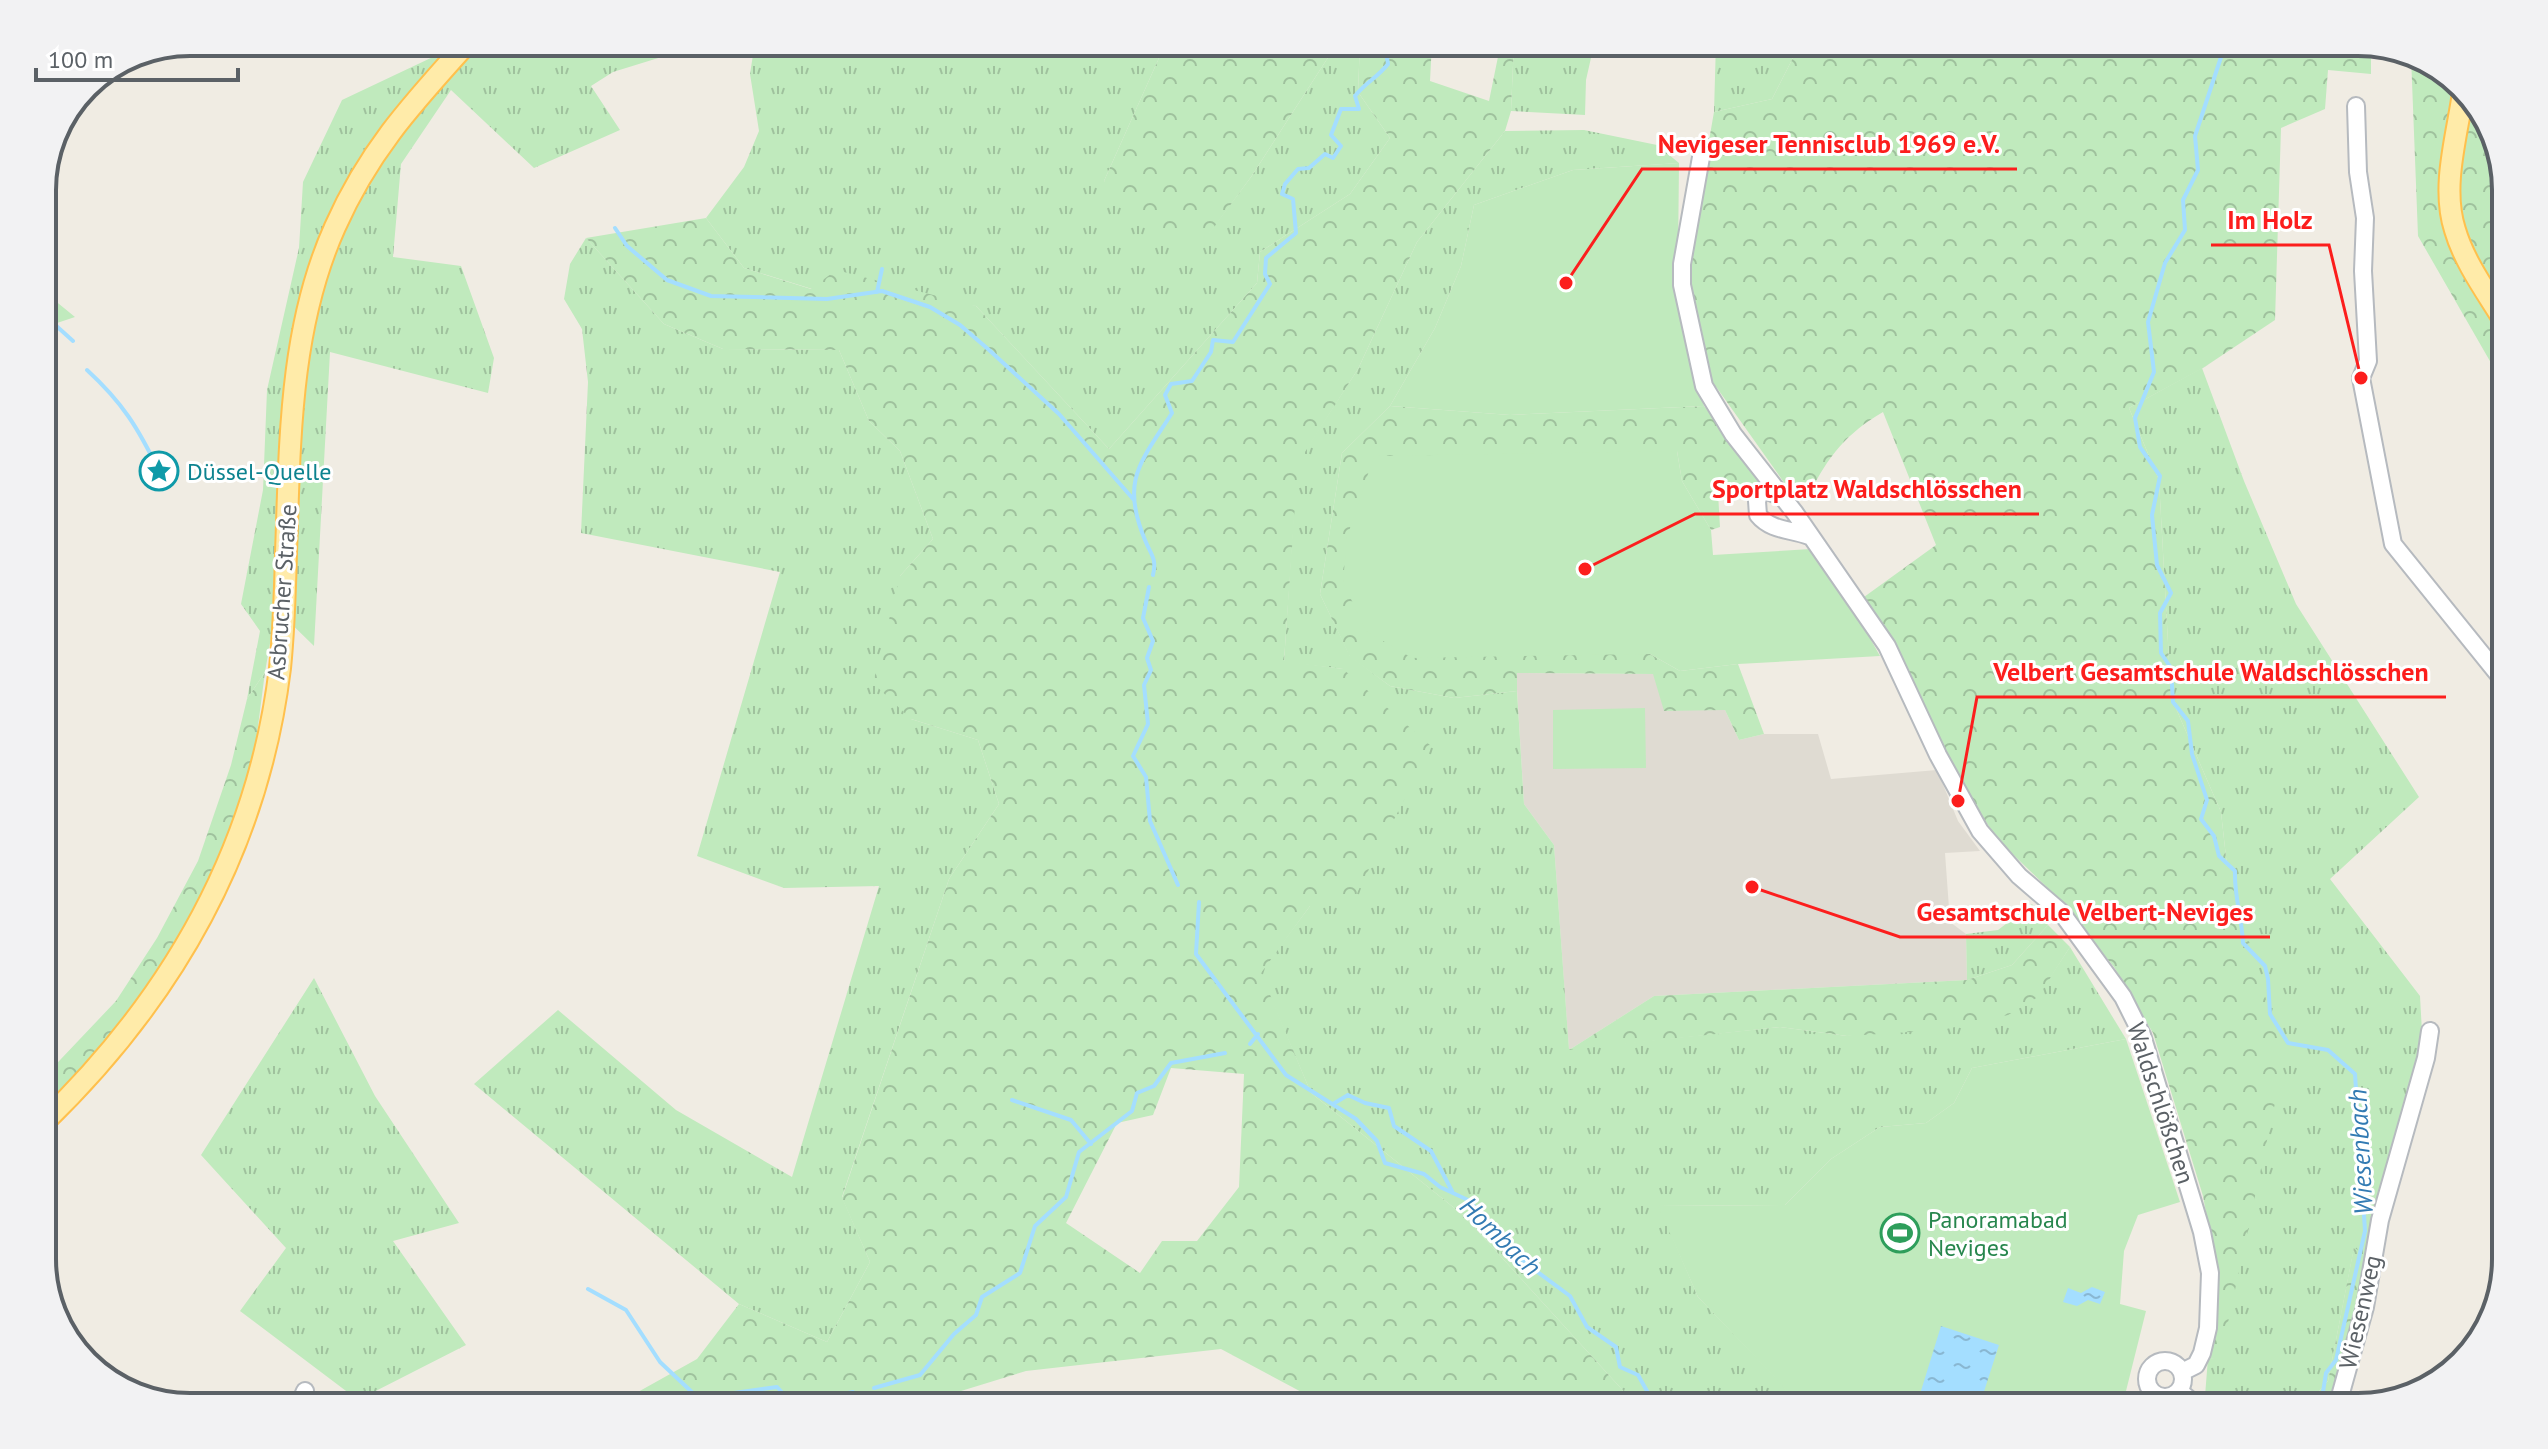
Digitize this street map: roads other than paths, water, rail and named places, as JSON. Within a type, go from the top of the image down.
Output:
[{"type":"main road","name":"Asbrucher Straße","points":[[56,1109],[138,1019],[164,981],[190,940],[239,837],[252,802],[280,669],[294,393],[300,347],[314,286],[334,228],[379,145],[404,112],[455,56]]},
{"type":"main road","points":[[2461,105],[2450,203],[2454,228],[2465,257],[2492,301]]},
{"type":"street","points":[[2356,106],[2358,172],[2365,218],[2363,271],[2368,361],[2361,378],[2393,544],[2492,667]]},
{"type":"street","name":"Waldschlößchen","points":[[1703,146],[1682,264],[1682,285],[1704,386],[1733,434],[1784,498],[1887,646],[1938,755],[1980,831],[2019,876],[2061,912],[2123,997],[2142,1035],[2202,1232],[2210,1273],[2208,1328],[2202,1353],[2196,1365],[2182,1372]]},
{"type":"street","points":[[1784,498],[1768,491],[1760,493],[1758,515],[1771,527],[1809,536]]},
{"type":"street","name":"Wiesenweg","points":[[2341,1393],[2365,1307],[2380,1220],[2426,1058],[2430,1031]]},
{"type":"street","points":[[2153,1393],[2146,1381],[2151,1367],[2164,1361],[2177,1365],[2182,1372],[2184,1378],[2176,1393]]},
{"type":"water","points":[[2092,1287],[2105,1292],[2100,1304],[2088,1300],[2077,1306],[2063,1302],[2068,1288],[2081,1293]]},
{"type":"water","points":[[1941,1326],[1999,1345],[1984,1393],[1920,1393]]},
{"type":"waterway","name":"Hombach","points":[[1153,575],[1154,560],[1138,519],[1134,486],[1143,459],[1172,413],[1165,395],[1171,384],[1192,381],[1211,352],[1213,340],[1233,342],[1270,284],[1265,274],[1266,258],[1296,233],[1293,199],[1282,194],[1285,184],[1298,169],[1309,168],[1325,154],[1333,158],[1341,146],[1331,135],[1341,109],[1359,109],[1355,96],[1388,64],[1387,56]]},
{"type":"waterway","name":"Wiesenbach","points":[[2221,56],[2195,136],[2198,170],[2183,200],[2185,230],[2165,263],[2148,322],[2154,372],[2135,418],[2140,447],[2160,476],[2152,515],[2157,565],[2171,593],[2160,613],[2161,653],[2171,668],[2173,702],[2188,721],[2192,754],[2207,800],[2201,819],[2214,836],[2219,856],[2235,871],[2243,943],[2265,966],[2270,1014],[2288,1043],[2328,1050],[2355,1074],[2365,1231],[2336,1360],[2326,1373],[2323,1393]]},
{"type":"waterway","points":[[615,228],[627,246],[667,280],[711,296],[827,299],[882,291],[930,307],[960,325],[1059,414],[1134,500]]},
{"type":"waterway","points":[[877,292],[882,269]]},
{"type":"waterway","points":[[56,326],[73,341]]},
{"type":"waterway","points":[[87,370],[129,417],[159,471]]},
{"type":"waterway","name":"Hombach","points":[[1149,587],[1143,618],[1153,641],[1147,658],[1151,670],[1144,685],[1148,724],[1133,756],[1146,777],[1150,821],[1178,885]]},
{"type":"waterway","name":"Hombach","points":[[1199,902],[1196,954],[1286,1075],[1356,1119],[1377,1141],[1385,1163],[1424,1174],[1440,1187],[1468,1200],[1524,1262],[1570,1296],[1587,1327],[1616,1347],[1620,1367],[1638,1375],[1648,1393]]},
{"type":"waterway","points":[[1250,1044],[1258,1034]]},
{"type":"waterway","points":[[874,1388],[920,1375],[954,1334],[976,1315],[982,1297],[1020,1273],[1035,1226],[1066,1197],[1079,1152],[1132,1111],[1137,1093],[1154,1086],[1171,1063],[1225,1053]]},
{"type":"waterway","points":[[1333,1104],[1348,1095],[1365,1103],[1389,1108],[1394,1126],[1431,1151],[1452,1191]]},
{"type":"waterway","points":[[1012,1100],[1071,1120],[1091,1144]]},
{"type":"waterway","points":[[588,1289],[626,1310],[660,1362],[693,1393]]},
{"type":"waterway","points":[[734,1393],[777,1387],[783,1393]]},
{"type":"waterway","points":[[848,1393],[853,1392]]},
{"type":"place","name":"Nevigeser Tennisclub 1969 e.V.","points":[[1566,283]]},
{"type":"place","name":"Im Holz","points":[[2361,378]]},
{"type":"place","name":"Düssel-Quelle","points":[[159,471]]},
{"type":"place","name":"Sportplatz Waldschlösschen","points":[[1585,569]]},
{"type":"place","name":"Velbert Gesamtschule Waldschlösschen","points":[[1958,801]]},
{"type":"place","name":"Gesamtschule Velbert-Neviges","points":[[1752,887]]},
{"type":"place","name":"Panoramabad Neviges","points":[[1900,1233]]}]
